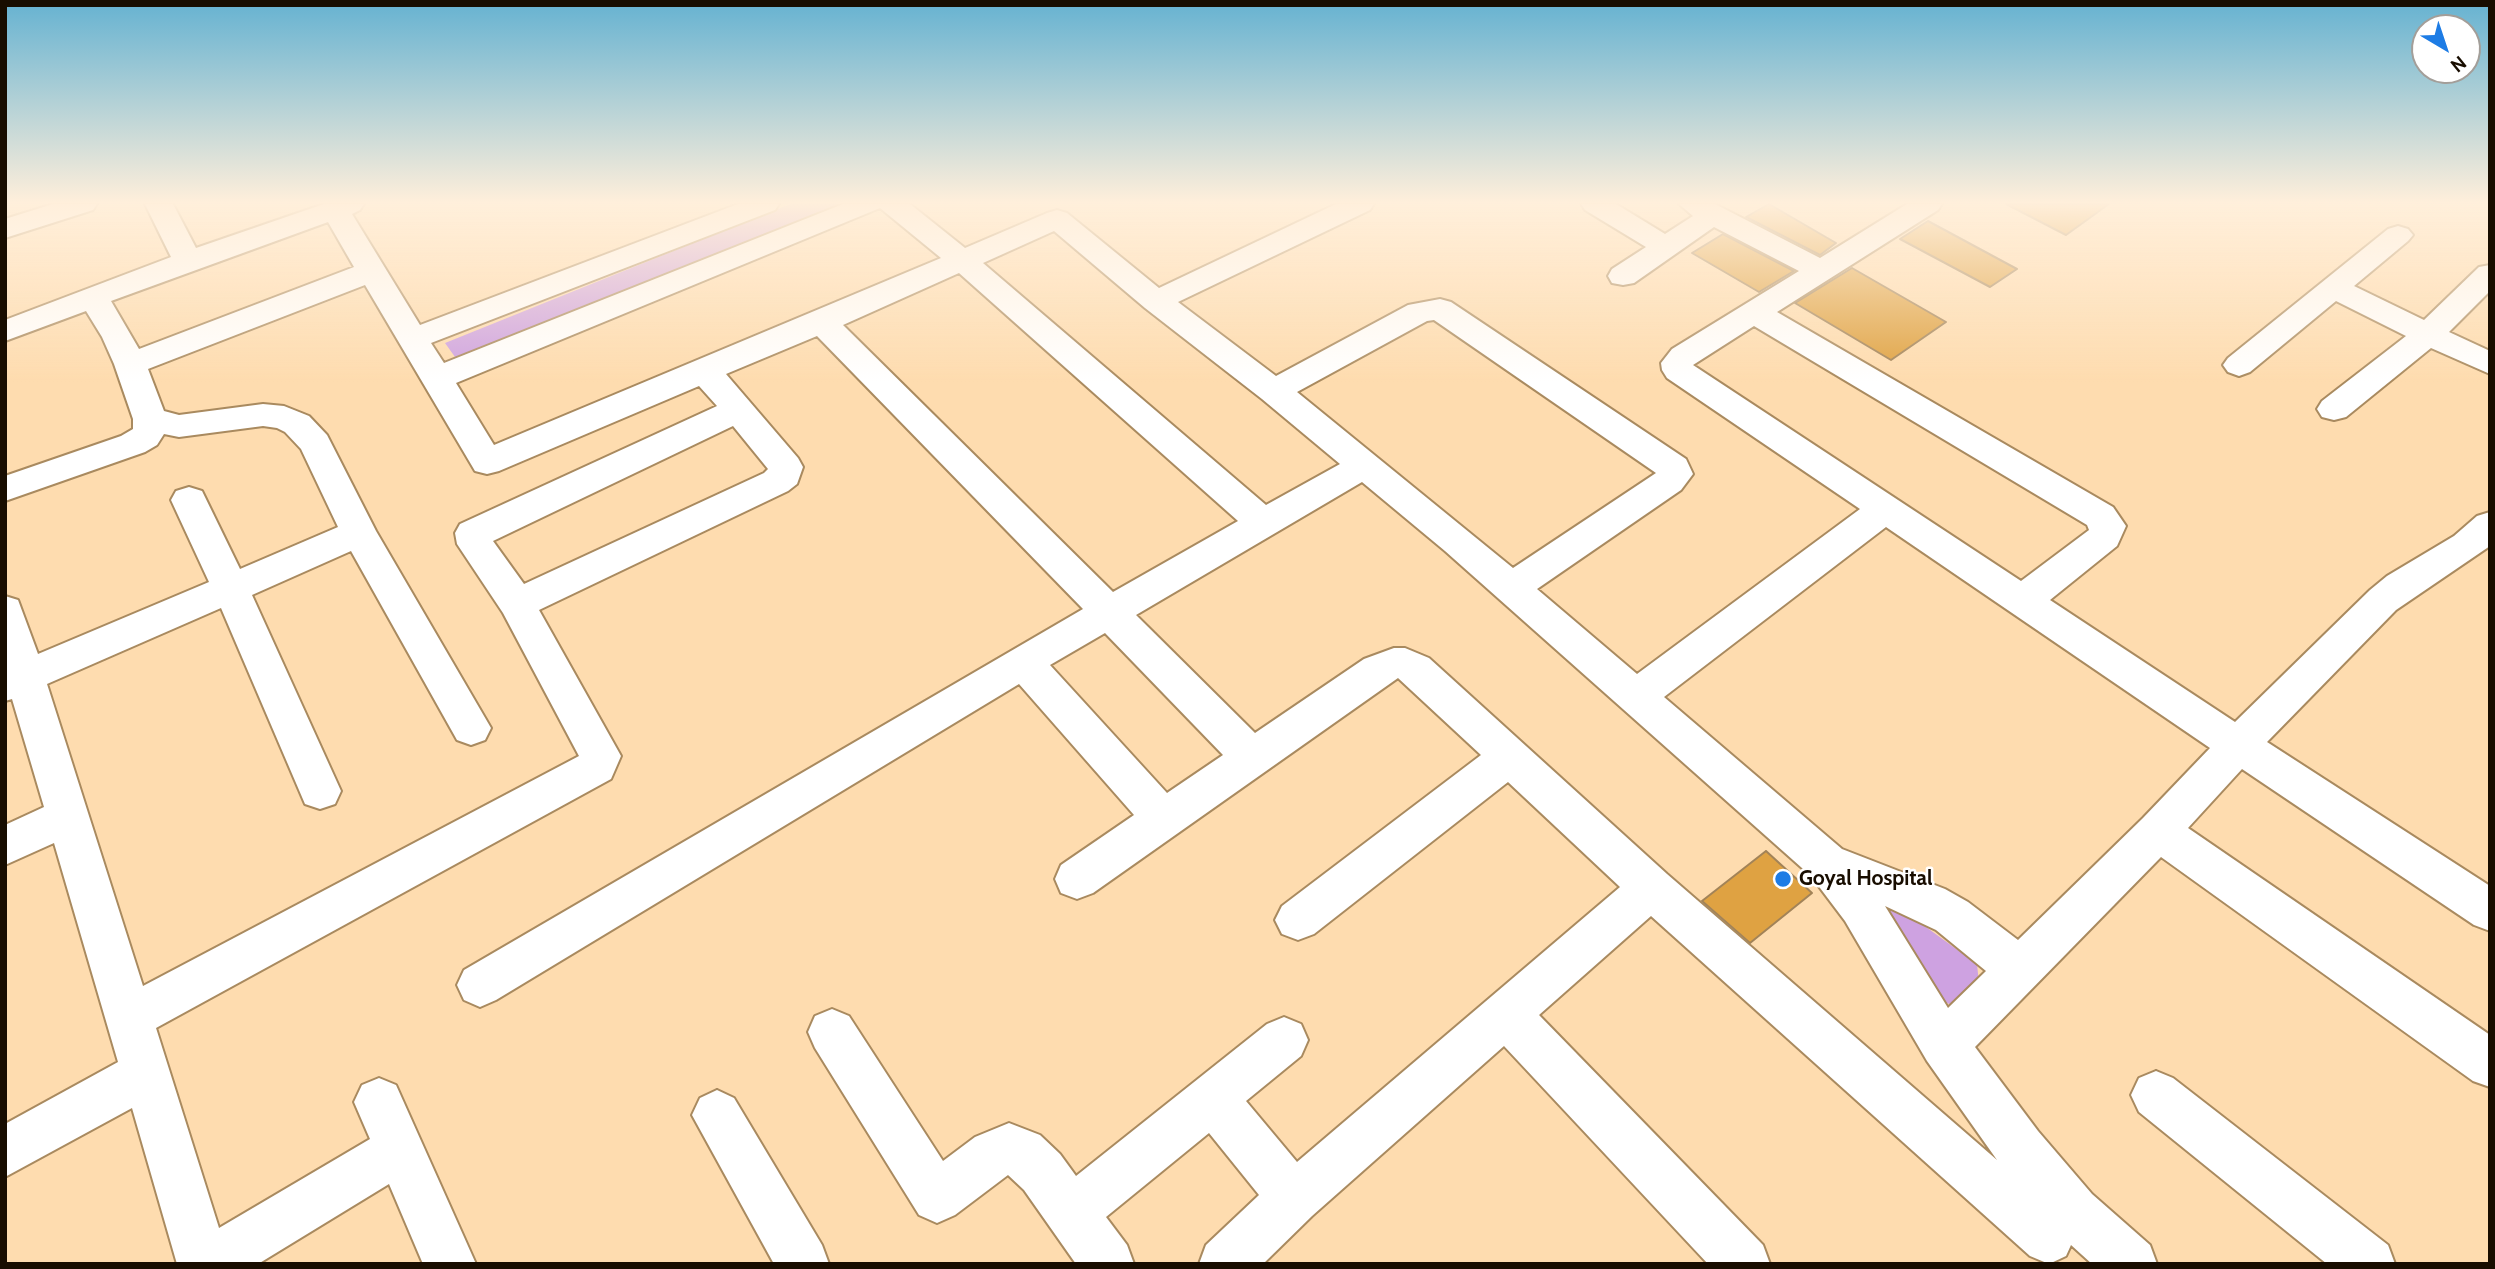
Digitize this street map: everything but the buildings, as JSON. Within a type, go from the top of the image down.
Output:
[{"type":"street","points":[[5,331],[183,263]]},
{"type":"street","points":[[368,263],[487,462],[511,484],[512,493],[500,513],[473,533]]},
{"type":"street","points":[[413,339],[611,263]]},
{"type":"street","points":[[438,378],[742,263]]},
{"type":"street","points":[[487,462],[958,263]]},
{"type":"street","points":[[966,263],[1262,522]]},
{"type":"street","points":[[1110,263],[1274,391],[1511,588],[1826,863],[1861,907],[1944,1045],[2020,1149],[2049,1238]]},
{"type":"street","points":[[1156,301],[1235,263]]},
{"type":"street","points":[[1623,276],[1642,263]]},
{"type":"street","points":[[1808,263],[1823,271]]},
{"type":"street","points":[[1835,263],[1683,356],[1677,363],[1678,370],[2490,911]]},
{"type":"street","points":[[2239,365],[2363,263]]},
{"type":"street","points":[[130,364],[372,271]]},
{"type":"street","points":[[2334,410],[2427,335],[2490,274]]},
{"type":"street","points":[[2333,288],[2490,364]]},
{"type":"street","points":[[5,489],[133,444],[145,437],[150,429],[150,419],[130,364],[118,337],[94,299]]},
{"type":"street","points":[[1274,391],[1419,312],[1440,310],[1674,468],[1676,474],[1669,481],[1511,588]]},
{"type":"street","points":[[1756,313],[2101,516],[2108,526],[2104,537],[2024,600]]},
{"type":"street","points":[[822,322],[1252,757]]},
{"type":"street","points":[[517,604],[785,475],[786,467],[705,371]]},
{"type":"street","points":[[473,533],[738,410]]},
{"type":"street","points":[[150,419],[179,426],[263,415],[291,420],[315,443],[359,533],[471,728]]},
{"type":"street","points":[[480,985],[1023,662],[1363,466]]},
{"type":"street","points":[[189,500],[320,791]]},
{"type":"street","points":[[1636,696],[1885,509]]},
{"type":"street","points":[[1944,1045],[2021,970],[2158,831],[2238,745],[2383,600],[2400,586],[2467,545],[2490,525]]},
{"type":"street","points":[[16,680],[359,533]]},
{"type":"street","points":[[130,1017],[596,768],[600,756],[517,604],[475,544],[473,533]]},
{"type":"street","points":[[5,610],[16,680],[66,817],[206,1264],[400,1149]]},
{"type":"street","points":[[1023,662],[1164,819]]},
{"type":"street","points":[[1077,879],[1378,670],[1394,663],[1405,663],[1415,669],[1651,888],[2049,1238],[2132,1264]]},
{"type":"street","points":[[1298,920],[1508,758]]},
{"type":"street","points":[[5,846],[66,817]]},
{"type":"street","points":[[2158,831],[2490,1064]]},
{"type":"street","points":[[1826,863],[1929,903],[1952,916],[2021,970]]},
{"type":"street","points":[[1225,1264],[1294,1198],[1651,888]]},
{"type":"street","points":[[1507,1015],[1722,1256]]},
{"type":"street","points":[[832,1031],[937,1197],[993,1154],[1009,1148],[1022,1153],[1042,1172],[1108,1264]]},
{"type":"street","points":[[1071,1213],[1284,1040]]},
{"type":"street","points":[[5,1152],[146,1073]]},
{"type":"street","points":[[2156,1095],[2369,1264]]},
{"type":"street","points":[[1212,1098],[1294,1198]]},
{"type":"street","points":[[379,1102],[450,1264]]},
{"type":"street","points":[[717,1115],[803,1264]]},
{"type":"shaded area","points":[[643,263],[705,263],[460,364],[445,343]]},
{"type":"shaded area","points":[[1897,906],[1977,964],[1979,983],[1952,1005],[1934,998],[1883,916],[1888,907]]},
{"type":"place","name":"Goyal Hospital","points":[[1783,879]]}]
